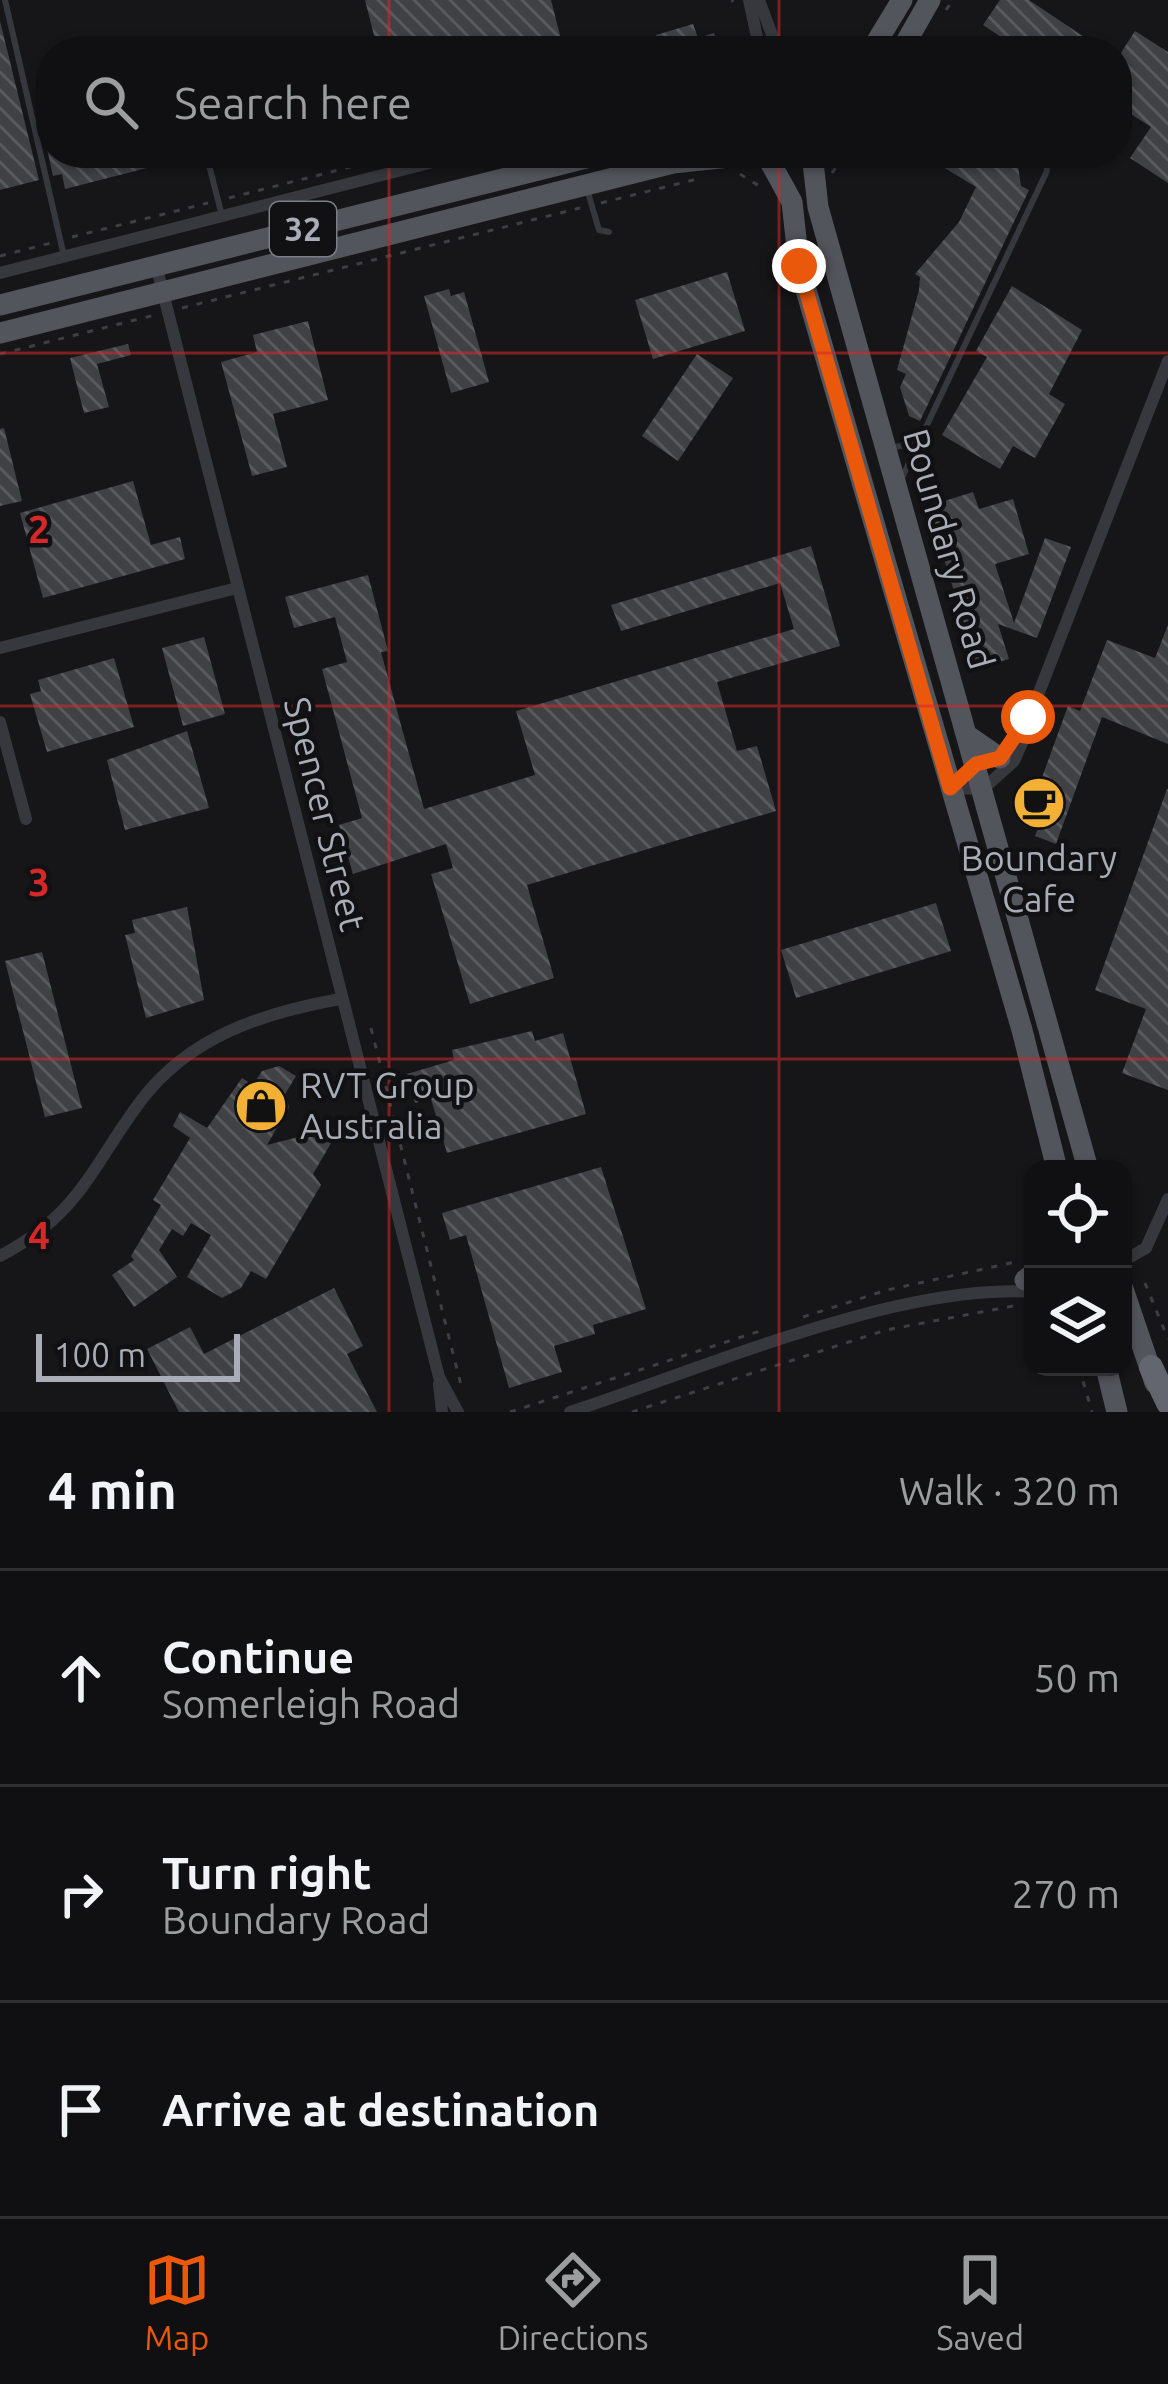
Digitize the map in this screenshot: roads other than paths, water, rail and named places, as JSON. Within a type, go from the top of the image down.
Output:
[{"type":"highway","points":[[1150,1366],[1168,1403]]},
{"type":"main road","points":[[881,36],[902,0]]},
{"type":"main road","points":[[910,36],[930,0]]},
{"type":"main road","name":"32","points":[[0,305],[526,168]]},
{"type":"main road","name":"32","points":[[0,333],[166,302],[589,195],[668,168]]},
{"type":"main road","name":"Boundary Road","points":[[771,168],[792,202],[799,266],[1054,1160]]},
{"type":"main road","name":"Boundary Road","points":[[813,168],[818,207],[976,764],[993,783],[1086,1160]]},
{"type":"main road","points":[[968,736],[993,783]]},
{"type":"main road","points":[[1134,1286],[1163,1412]]},
{"type":"main road","points":[[1108,1376],[1117,1412]]},
{"type":"street","points":[[748,0],[756,36]]},
{"type":"street","points":[[759,0],[772,36]]},
{"type":"street","points":[[0,273],[409,168]]},
{"type":"street","name":"Spencer Street","points":[[156,266],[439,1377],[442,1412]]},
{"type":"street","points":[[950,788],[993,783],[1022,748],[1038,695],[1168,361]]},
{"type":"street","points":[[0,648],[237,588]]},
{"type":"street","points":[[0,722],[26,820]]},
{"type":"street","points":[[950,788],[976,764]]},
{"type":"street","points":[[0,1256],[75,1201],[140,1102],[189,1053],[239,1025],[340,999]]},
{"type":"street","points":[[1132,1256],[1146,1248],[1168,1199]]},
{"type":"street","points":[[570,1412],[867,1315],[1024,1287]]},
{"type":"street","name":"Spencer Street","points":[[439,1377],[458,1412]]},
{"type":"lane","points":[[5,0],[36,122]]},
{"type":"lane","points":[[48,168],[64,256]]},
{"type":"lane","points":[[210,168],[221,216]]},
{"type":"lane","points":[[898,487],[1047,168]]},
{"type":"lane","points":[[589,195],[599,230],[609,232]]},
{"type":"lane","points":[[886,446],[898,449],[922,442]]},
{"type":"place","name":"Boundary Cafe","points":[[1039,803]]},
{"type":"place","name":"RVT Group Australia","points":[[261,1106]]}]
